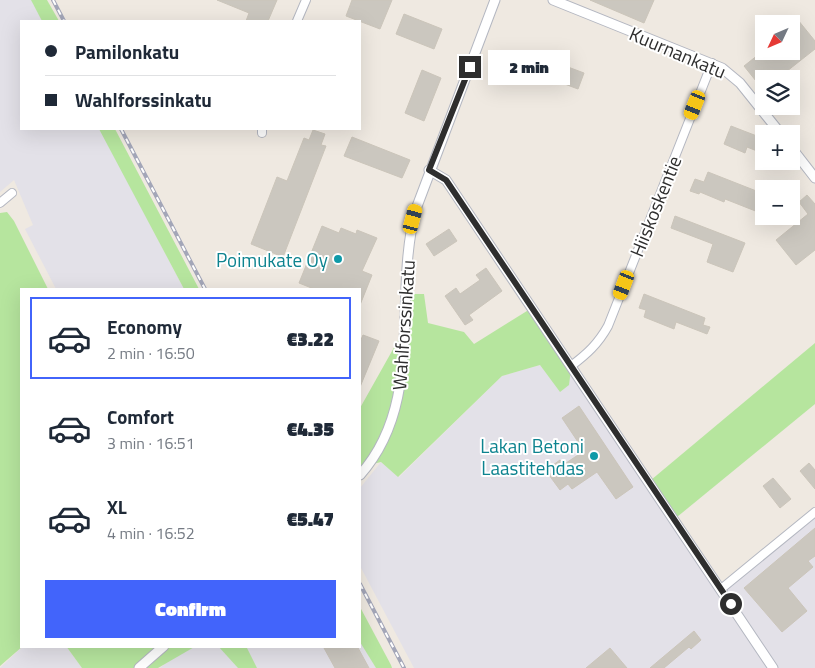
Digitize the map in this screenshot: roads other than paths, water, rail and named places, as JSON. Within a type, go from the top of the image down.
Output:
[{"type":"street","points":[[297,20],[306,0]]},
{"type":"street","name":"Wahlforssinkatu","points":[[361,474],[380,448],[397,404],[403,360],[409,241],[416,209],[429,170],[495,0]]},
{"type":"street","name":"Kuurnankatu","points":[[553,0],[722,68],[740,83],[774,125]]},
{"type":"street","name":"Hiiskoskentie","points":[[571,366],[590,352],[600,341],[608,326],[712,63]]},
{"type":"street","points":[[800,159],[815,178]]},
{"type":"street","points":[[429,170],[446,180],[773,668]]},
{"type":"street","points":[[0,203],[12,193]]},
{"type":"street","points":[[721,589],[815,512]]},
{"type":"street","points":[[139,668],[162,648]]},
{"type":"railway","points":[[53,0],[63,20]]},
{"type":"railway","points":[[122,130],[204,288]]},
{"type":"railway","points":[[361,586],[404,668]]},
{"type":"place","name":"Poimukate Oy","points":[[338,259]]},
{"type":"place","name":"Lakan Betoni Laastitehdas","points":[[594,456]]}]
